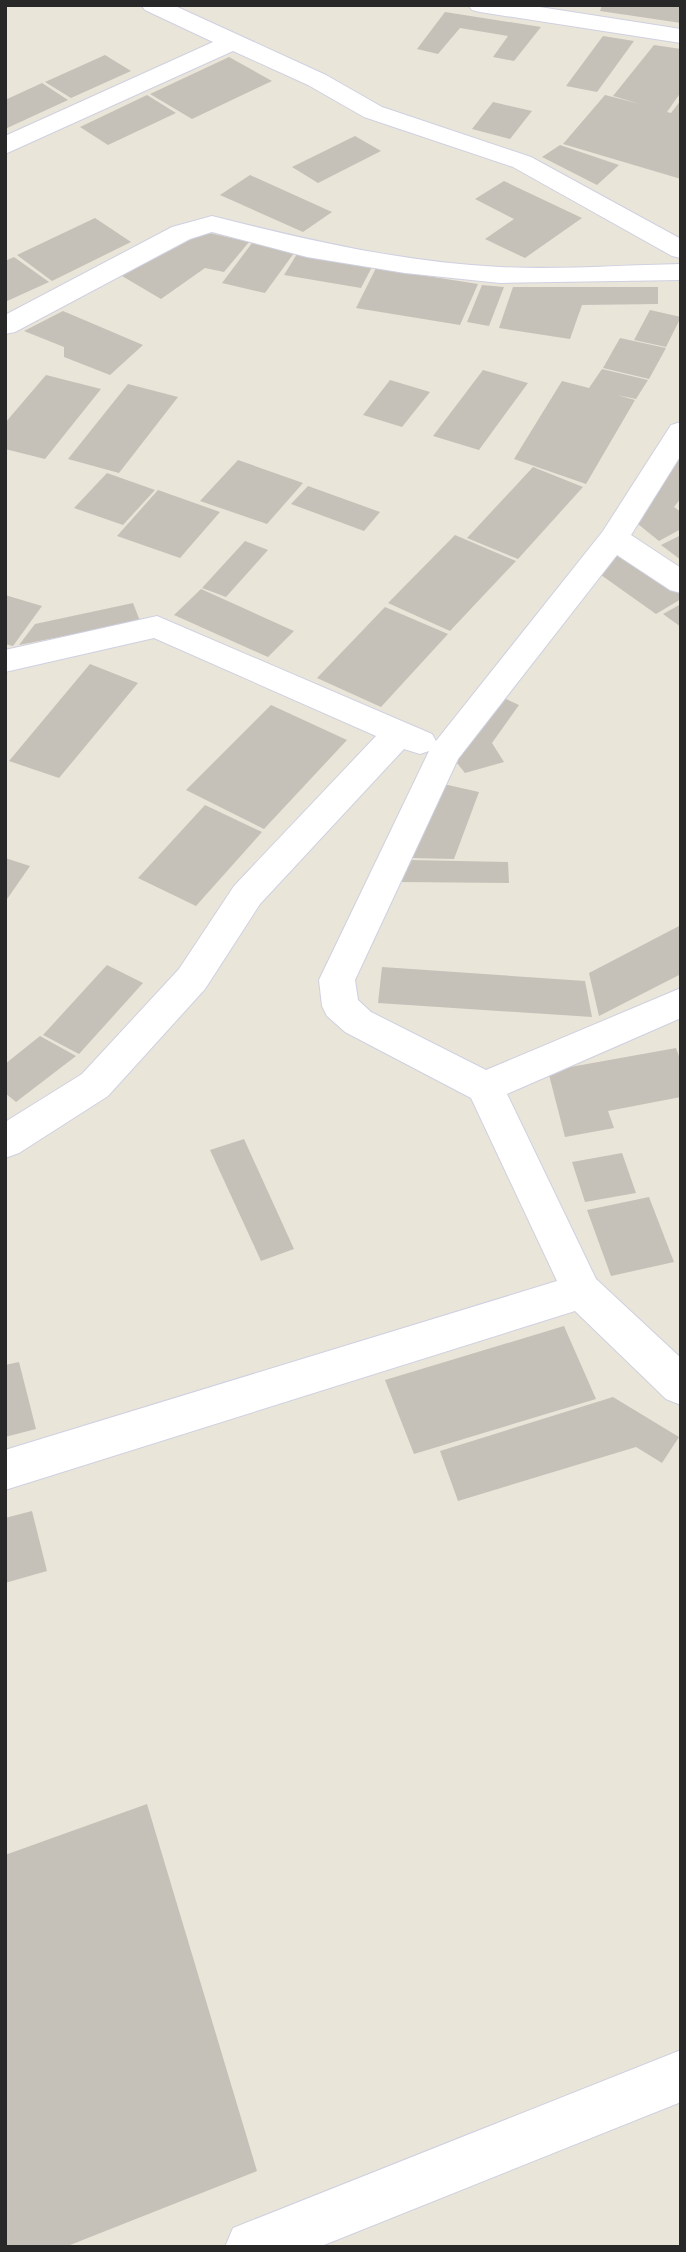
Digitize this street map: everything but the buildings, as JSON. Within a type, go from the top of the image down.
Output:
[{"type":"street","points":[[153,5],[184,10],[233,41],[317,80],[373,111],[522,162],[681,250]]},
{"type":"street","points":[[480,5],[681,36]]},
{"type":"street","points":[[5,146],[233,41]]},
{"type":"street","points":[[5,327],[181,233],[212,224],[307,249],[405,265],[500,275],[681,272]]},
{"type":"street","points":[[681,431],[614,538],[444,754],[337,980],[340,1006],[358,1023],[485,1087],[582,1290],[681,1386]]},
{"type":"street","points":[[614,538],[681,583]]},
{"type":"street","points":[[5,661],[157,627],[444,754]]},
{"type":"street","points":[[5,1142],[95,1085],[192,979],[247,895],[399,733]]},
{"type":"street","points":[[485,1087],[681,1002]]},
{"type":"street","points":[[5,1469],[582,1290]]},
{"type":"street","points":[[252,2247],[681,2076]]}]
